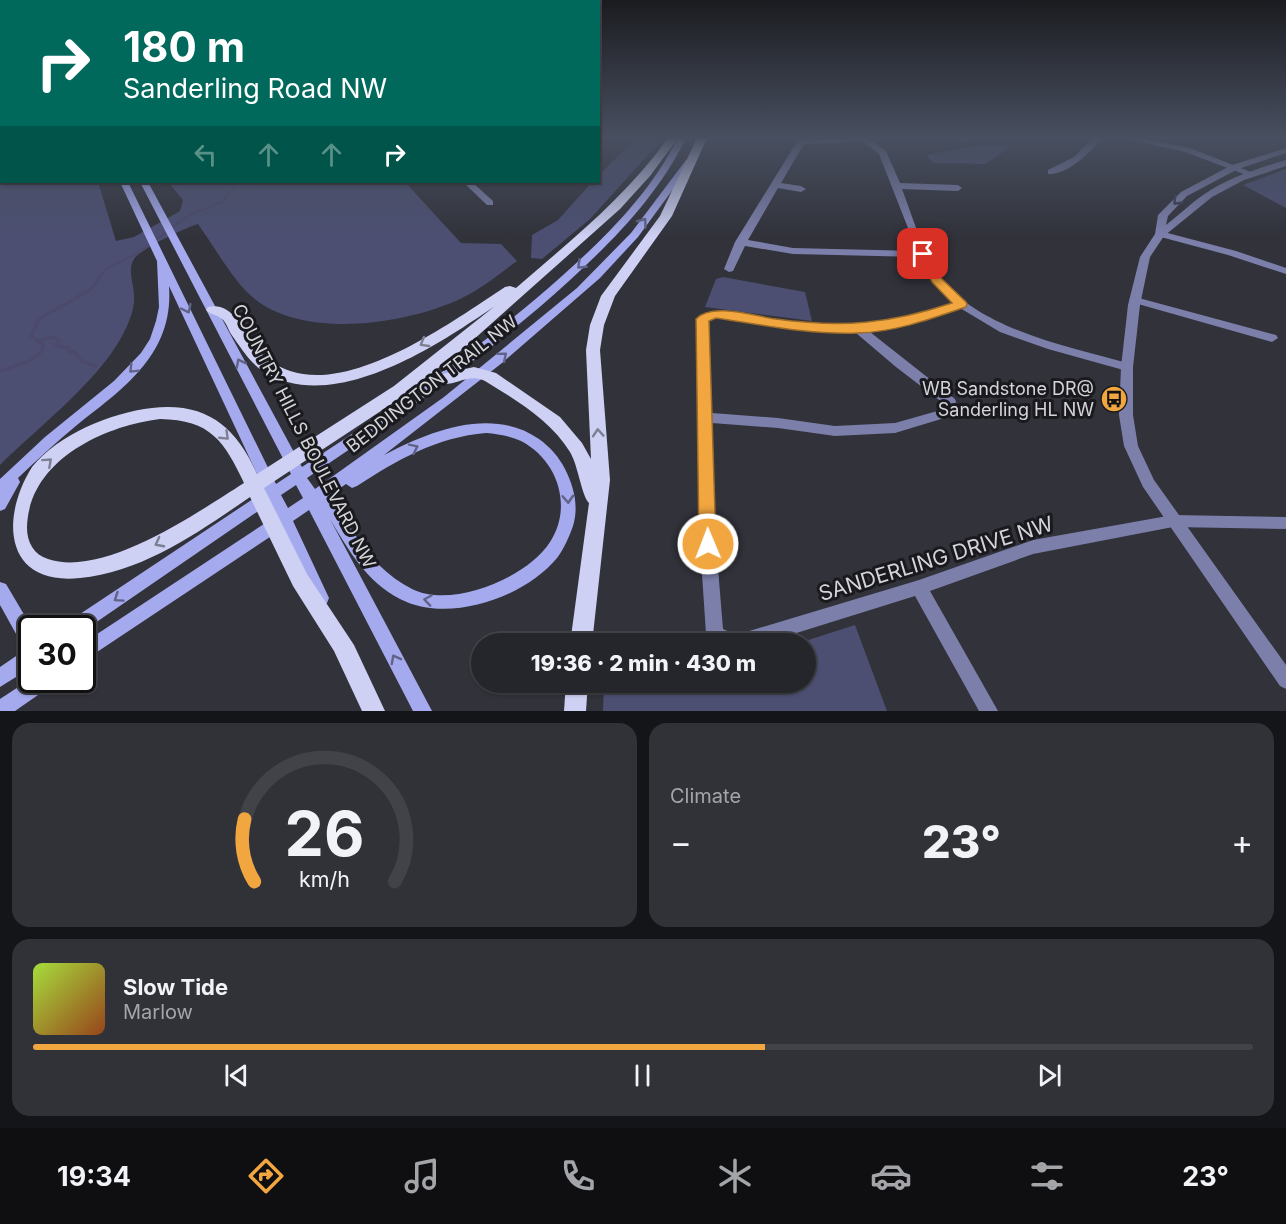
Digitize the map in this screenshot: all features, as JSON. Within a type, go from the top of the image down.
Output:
[{"type":"main road","points":[[91,615],[214,522],[340,439],[473,333],[633,190],[647,171]]},
{"type":"main road","name":"BEDDINGTON TRAIL NW","points":[[340,439],[443,379],[534,308],[608,239],[648,196],[665,171]]},
{"type":"main road","name":"BEDDINGTON TRAIL NW","points":[[96,645],[262,533],[360,472],[483,373],[550,318],[607,265],[628,243],[680,171]]},
{"type":"main road","points":[[582,633],[601,480],[592,350],[597,325],[608,296],[666,216],[687,171]]},
{"type":"main road","points":[[125,183],[162,256],[374,711]]},
{"type":"main road","name":"COUNTRY HILLS BOULEVARD NW","points":[[145,183],[423,711]]},
{"type":"main road","points":[[213,310],[225,315],[257,361],[278,373],[306,379],[335,378],[370,370],[402,357],[474,314],[578,241]]},
{"type":"main road","points":[[0,488],[55,436],[141,361],[157,337],[163,318],[162,256]]},
{"type":"main road","points":[[443,379],[463,373],[483,373],[535,406],[561,427],[582,459],[591,480],[596,533]]},
{"type":"main road","points":[[214,522],[146,550],[87,569],[64,570],[32,564],[16,552],[8,536],[10,515],[25,486],[49,460],[80,439],[107,426],[132,418],[172,413],[192,416],[210,423],[234,445],[308,594],[337,635]]},
{"type":"main road","points":[[305,490],[331,509],[364,563],[381,579],[410,596],[428,602],[480,597],[507,586],[523,576],[544,561],[558,544],[570,506],[568,487],[546,451],[518,434],[503,429],[484,428],[438,438],[360,472]]},
{"type":"main road","points":[[0,505],[20,470]]},
{"type":"main road","points":[[0,589],[18,620]]},
{"type":"main road","points":[[0,678],[18,666]]},
{"type":"main road","points":[[0,710],[26,693]]},
{"type":"main road","points":[[575,711],[576,693]]},
{"type":"street","points":[[729,269],[740,242],[755,215],[785,171]]},
{"type":"street","points":[[890,171],[923,254],[936,279],[961,304],[1004,329],[1052,346],[1127,367]]},
{"type":"street","points":[[1227,171],[1184,194],[1163,215],[1160,234],[1145,257],[1135,300],[1127,367],[1126,415],[1131,446],[1148,483],[1286,680]]},
{"type":"street","points":[[1245,171],[1252,174]]},
{"type":"street","points":[[1160,234],[1179,222],[1202,200],[1260,171]]},
{"type":"street","points":[[468,183],[490,203]]},
{"type":"street","points":[[777,185],[801,189]]},
{"type":"street","points":[[896,186],[958,188]]},
{"type":"street","points":[[1160,234],[1232,253],[1286,271]]},
{"type":"street","points":[[740,242],[794,251],[923,254]]},
{"type":"street","points":[[1135,300],[1272,338]]},
{"type":"street","points":[[859,329],[950,402],[946,413],[895,428],[835,431],[778,423],[706,418],[702,361],[703,319],[715,314],[799,326],[859,329],[917,319],[961,304]]},
{"type":"street","name":"SANDERLING DRIVE NW","points":[[706,418],[708,544],[715,634],[736,643],[920,587],[1033,547],[1173,521],[1286,523]]},
{"type":"street","points":[[920,587],[989,711]]},
{"type":"shaded area","points":[[603,171],[633,171],[590,219],[542,259],[531,258],[532,235],[558,220],[591,183],[600,183],[600,174]]},
{"type":"shaded area","points":[[1286,171],[1286,208],[1243,185]]},
{"type":"shaded area","points":[[0,183],[98,183],[116,241],[134,237],[180,211],[183,200],[169,183],[406,183],[461,243],[501,244],[517,261],[475,291],[438,308],[387,320],[359,324],[332,324],[306,321],[281,314],[260,303],[235,278],[198,224],[192,226],[154,244],[134,259],[131,272],[133,307],[127,326],[117,345],[70,400],[0,465]]},
{"type":"shaded area","points":[[723,277],[805,292],[812,321],[705,307],[716,279]]},
{"type":"shaded area","points":[[855,625],[887,711],[603,711],[604,693],[816,693],[816,638]]},
{"type":"waterway","points":[[97,280],[107,268],[138,253],[189,215],[222,202],[237,183]]},
{"type":"waterway","points":[[38,341],[31,336],[39,319],[90,290],[99,279]]},
{"type":"waterway","points":[[38,341],[53,337],[59,340],[56,346],[70,348],[68,352],[74,352],[83,362],[96,366]]},
{"type":"waterway","points":[[0,371],[29,361],[42,351],[43,344],[38,341]]},
{"type":"place","name":"WB Sandstone DR@ Sanderling HL NW","points":[[1114,399]]},
{"type":"route","points":[[708,544],[706,418],[702,361],[703,319],[715,314],[799,326],[859,329],[917,319],[961,304],[936,279],[923,254]]}]
